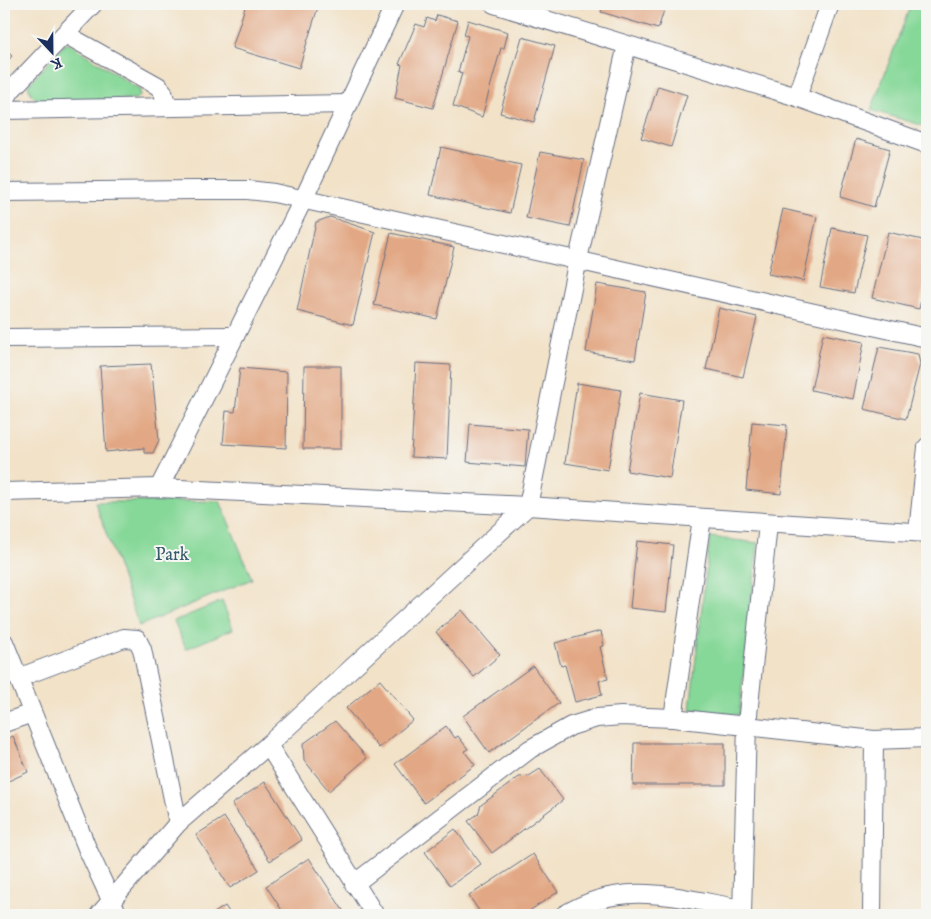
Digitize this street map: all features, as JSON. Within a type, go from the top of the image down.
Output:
[{"type":"street","points":[[4,102],[11,90],[93,4]]},
{"type":"street","points":[[159,488],[303,200],[395,4]]},
{"type":"street","points":[[494,4],[797,97],[927,144]]},
{"type":"street","points":[[797,97],[830,4]]},
{"type":"street","points":[[65,34],[158,86],[163,92],[167,107]]},
{"type":"street","points":[[99,915],[115,907],[178,824],[268,745],[528,506],[578,259],[627,45]]},
{"type":"street","points":[[4,110],[349,104]]},
{"type":"street","points":[[4,192],[248,190],[578,259],[927,338]]},
{"type":"street","points":[[4,338],[235,336]]},
{"type":"street","points":[[4,492],[159,488],[528,506],[768,524],[922,533],[927,447]]},
{"type":"street","points":[[673,718],[702,518]]},
{"type":"street","points":[[564,915],[590,901],[628,892],[742,912],[747,724],[768,524]]},
{"type":"street","points":[[18,678],[124,638],[137,639],[142,649],[178,824]]},
{"type":"street","points":[[4,642],[87,848],[115,907]]},
{"type":"street","points":[[4,723],[32,713]]},
{"type":"street","points":[[354,884],[530,749],[571,726],[597,718],[621,716],[673,718],[747,724],[874,740],[927,738]]},
{"type":"street","points":[[872,915],[874,740]]},
{"type":"street","points":[[268,745],[374,915]]},
{"type":"green space","points":[[911,4],[927,4],[927,127],[871,110]]},
{"type":"green space","points":[[67,42],[140,90],[140,96],[135,99],[39,101],[31,94],[28,85]]},
{"type":"green space","name":"Park","points":[[220,501],[252,579],[139,626],[95,502]]},
{"type":"green space","points":[[710,537],[758,543],[739,715],[690,709]]},
{"type":"green space","points":[[222,601],[233,629],[186,649],[174,621]]},
{"type":"building","points":[[246,4],[319,4],[299,68],[232,48]]},
{"type":"building","points":[[573,4],[586,4],[584,8]]},
{"type":"building","points":[[604,4],[666,4],[658,29],[601,12]]},
{"type":"building","points":[[437,15],[458,21],[433,108],[395,98],[402,65],[399,64],[416,24],[424,27],[427,18],[435,21]]},
{"type":"building","points":[[468,20],[508,32],[504,48],[501,48],[482,117],[453,106],[462,73],[458,72],[468,36],[464,35]]},
{"type":"building","points":[[522,37],[555,46],[534,122],[500,113]]},
{"type":"building","points":[[4,48],[12,56],[4,65]]},
{"type":"building","points":[[658,86],[687,95],[671,147],[641,138]]},
{"type":"building","points":[[856,139],[890,149],[874,207],[840,197]]},
{"type":"building","points":[[441,147],[521,165],[510,213],[430,195]]},
{"type":"building","points":[[540,152],[584,160],[570,227],[526,218]]},
{"type":"building","points":[[783,209],[817,217],[803,281],[768,274]]},
{"type":"building","points":[[330,217],[375,232],[353,325],[297,311],[316,222]]},
{"type":"building","points":[[832,228],[867,235],[854,293],[820,287]]},
{"type":"building","points":[[888,232],[927,241],[927,274],[919,309],[872,298]]},
{"type":"building","points":[[391,233],[454,247],[437,319],[374,305]]},
{"type":"building","points":[[597,284],[646,292],[635,360],[586,352]]},
{"type":"building","points":[[719,308],[757,317],[743,377],[706,369]]},
{"type":"building","points":[[823,334],[864,342],[853,399],[811,390]]},
{"type":"building","points":[[879,347],[918,354],[920,364],[906,419],[864,409]]},
{"type":"building","points":[[416,363],[451,365],[447,459],[411,457]]},
{"type":"building","points":[[151,364],[159,440],[153,453],[144,453],[144,448],[106,452],[100,366]]},
{"type":"building","points":[[304,366],[341,366],[341,449],[303,449]]},
{"type":"building","points":[[240,368],[287,372],[286,448],[223,444],[226,411],[235,412]]},
{"type":"building","points":[[577,383],[621,390],[608,470],[565,463]]},
{"type":"building","points":[[640,393],[682,400],[670,478],[627,471]]},
{"type":"building","points":[[752,422],[787,425],[781,494],[746,490]]},
{"type":"building","points":[[470,424],[528,429],[525,467],[467,462]]},
{"type":"building","points":[[637,541],[673,545],[666,612],[630,608]]},
{"type":"building","points":[[462,610],[500,655],[474,677],[436,632]]},
{"type":"building","points":[[601,631],[604,646],[600,647],[608,679],[599,681],[602,695],[575,702],[565,665],[561,666],[555,643]]},
{"type":"building","points":[[533,666],[559,703],[489,753],[463,716]]},
{"type":"building","points":[[380,680],[413,720],[379,748],[346,708]]},
{"type":"building","points":[[335,721],[367,758],[329,791],[304,760],[303,744]]},
{"type":"building","points":[[446,726],[455,738],[458,736],[468,749],[464,751],[475,765],[424,803],[395,764]]},
{"type":"building","points":[[13,736],[28,772],[4,783],[4,740]]},
{"type":"building","points":[[634,743],[725,743],[725,785],[633,785]]},
{"type":"building","points":[[540,769],[563,800],[492,853],[468,821],[478,814],[481,805],[519,777],[529,776]]},
{"type":"building","points":[[265,782],[302,840],[270,861],[232,804]]},
{"type":"building","points":[[224,817],[259,870],[230,888],[196,835]]},
{"type":"building","points":[[455,829],[481,864],[450,886],[425,852]]},
{"type":"building","points":[[533,854],[558,892],[523,915],[482,915],[469,896]]},
{"type":"building","points":[[309,858],[346,915],[285,915],[266,886]]},
{"type":"building","points":[[225,906],[231,915],[211,915]]}]
